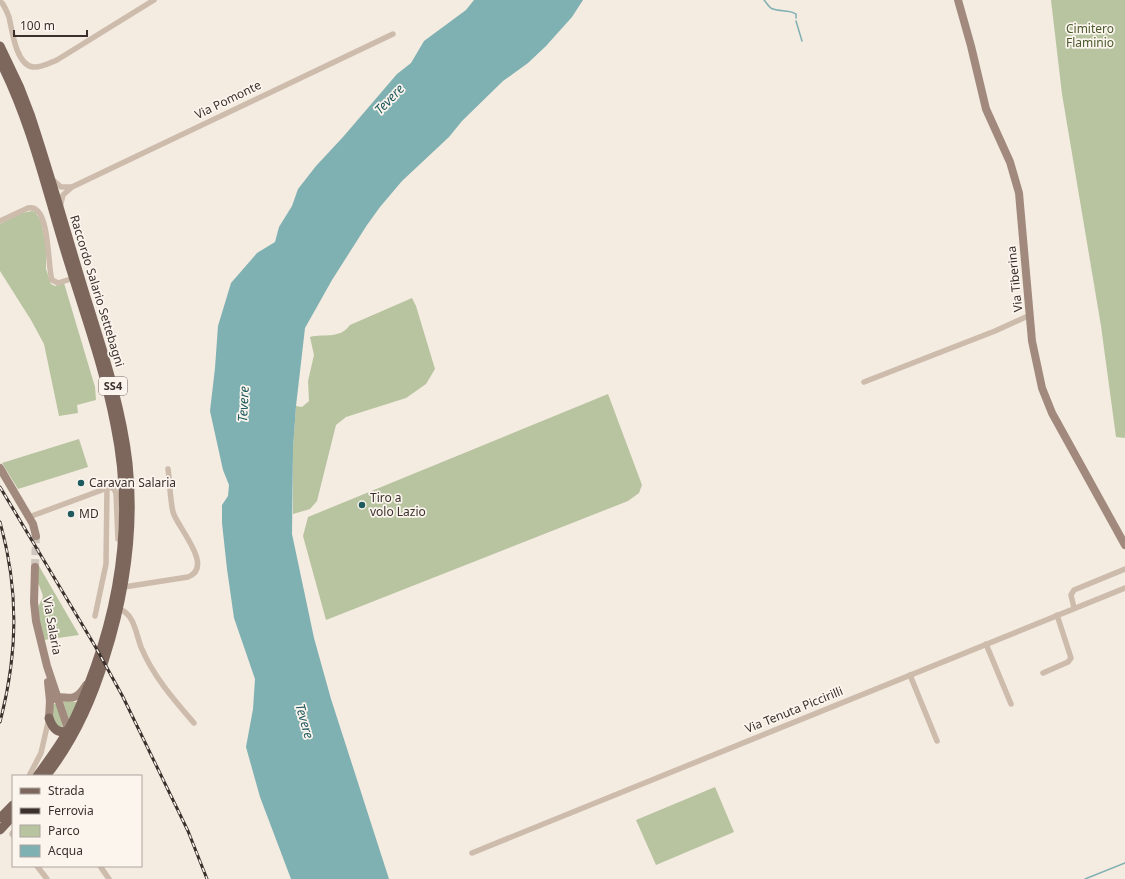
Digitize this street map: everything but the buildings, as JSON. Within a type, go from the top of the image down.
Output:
[{"type":"main road","name":"Via Tiberina","points":[[958,0],[986,109],[1010,162],[1019,193],[1030,315],[1035,357],[1042,388],[1048,404],[1125,545]]},
{"type":"main road","name":"Raccordo Salario Settebagni","points":[[0,46],[28,106],[113,387],[126,445],[129,480],[130,527],[124,587],[100,675],[87,706],[71,733]]},
{"type":"main road","name":"Raccordo Salario Settebagni","points":[[0,61],[13,87],[25,118],[105,382],[116,426],[123,482],[124,512],[120,575],[111,616],[93,673],[80,704],[71,733]]},
{"type":"main road","points":[[0,468],[29,517],[34,527],[36,536]]},
{"type":"main road","name":"Via Salaria","points":[[35,567],[34,611],[53,699],[71,733]]},
{"type":"main road","points":[[71,733],[57,731],[51,725],[49,718],[53,699],[70,699],[77,696],[82,691],[93,673]]},
{"type":"main road","name":"SS4","points":[[38,775],[71,733]]},
{"type":"main road","name":"SS4","points":[[47,775],[71,733]]},
{"type":"main road","points":[[0,818],[12,806]]},
{"type":"main road","points":[[0,830],[12,817]]},
{"type":"street","points":[[9,0],[1,2],[8,15],[12,35],[20,56],[27,64],[35,67],[44,66],[57,60],[154,0]]},
{"type":"street","name":"Via Pomonte","points":[[72,187],[393,34]]},
{"type":"street","points":[[49,175],[61,187],[72,187]]},
{"type":"street","points":[[60,210],[63,195],[72,187]]},
{"type":"street","points":[[0,220],[28,208],[36,208],[42,217],[49,247],[52,280],[58,283],[74,278]]},
{"type":"street","points":[[864,382],[995,331],[1030,315]]},
{"type":"street","points":[[124,587],[188,577],[193,574],[196,569],[196,559],[192,546],[173,512],[168,469]]},
{"type":"street","points":[[95,616],[106,564],[107,488]]},
{"type":"street","points":[[29,517],[107,488],[114,489],[116,493],[118,548],[122,556]]},
{"type":"street","points":[[1074,608],[1071,595],[1074,590],[1125,569]]},
{"type":"street","name":"Via Tenuta Piccirilli","points":[[472,853],[1125,588]]},
{"type":"street","points":[[119,608],[130,615],[143,650],[153,669],[176,703],[194,724]]},
{"type":"street","points":[[1043,673],[1068,662],[1071,658],[1057,615]]},
{"type":"street","points":[[986,644],[1011,704]]},
{"type":"street","points":[[910,675],[936,741]]},
{"type":"street","points":[[30,775],[41,753],[49,718]]},
{"type":"street","points":[[38,867],[47,879]]},
{"type":"street","points":[[101,867],[108,879]]},
{"type":"green space","name":"Cimitero Flaminio","points":[[1051,0],[1125,0],[1125,438],[1116,437],[1101,326],[1062,94]]},
{"type":"green space","points":[[32,211],[35,212],[41,221],[46,247],[46,269],[51,284],[55,286],[64,283],[95,387],[96,400],[77,405],[78,413],[59,416],[44,344],[31,320],[0,271],[0,224],[22,213]]},
{"type":"green space","points":[[412,298],[416,306],[435,369],[426,384],[406,398],[346,417],[336,425],[317,501],[310,509],[293,514],[293,449],[296,406],[302,407],[309,401],[308,381],[314,355],[310,337],[341,333],[350,325]]},
{"type":"green space","points":[[608,394],[642,485],[639,493],[628,501],[326,620],[303,536],[308,517]]},
{"type":"green space","points":[[79,439],[88,467],[18,489],[2,463]]},
{"type":"green space","points":[[39,566],[79,635],[44,640],[37,613],[43,597],[37,580]]},
{"type":"green space","points":[[63,701],[77,702],[69,720]]},
{"type":"green space","points":[[54,704],[57,704],[63,728],[54,725],[52,707]]},
{"type":"green space","points":[[715,787],[734,832],[656,865],[636,820]]},
{"type":"water","name":"Tevere","points":[[474,0],[583,0],[572,17],[546,46],[528,63],[503,81],[462,121],[449,137],[402,181],[367,225],[332,280],[305,328],[296,406],[293,449],[292,534],[314,638],[331,699],[389,879],[291,879],[260,797],[246,747],[253,709],[255,679],[234,618],[222,523],[222,505],[228,496],[229,485],[223,470],[210,411],[218,326],[231,283],[257,253],[275,242],[279,227],[292,206],[298,189],[316,166],[397,74],[411,63],[424,41],[466,10]]},
{"type":"waterway","points":[[764,0],[769,7],[776,10],[793,12],[796,14],[796,18]]},
{"type":"waterway","points":[[796,21],[802,41]]},
{"type":"waterway","points":[[1085,879],[1125,863]]},
{"type":"tunnel","points":[[35,567],[36,536]]},
{"type":"railway","points":[[0,487],[95,646],[123,697],[188,831],[207,879]]},
{"type":"railway","points":[[0,522],[11,572],[14,622],[10,671],[0,722]]},
{"type":"place","name":"Caravan Salaria","points":[[81,483]]},
{"type":"place","name":"Tiro a volo Lazio","points":[[362,505]]},
{"type":"place","name":"MD","points":[[71,514]]}]
